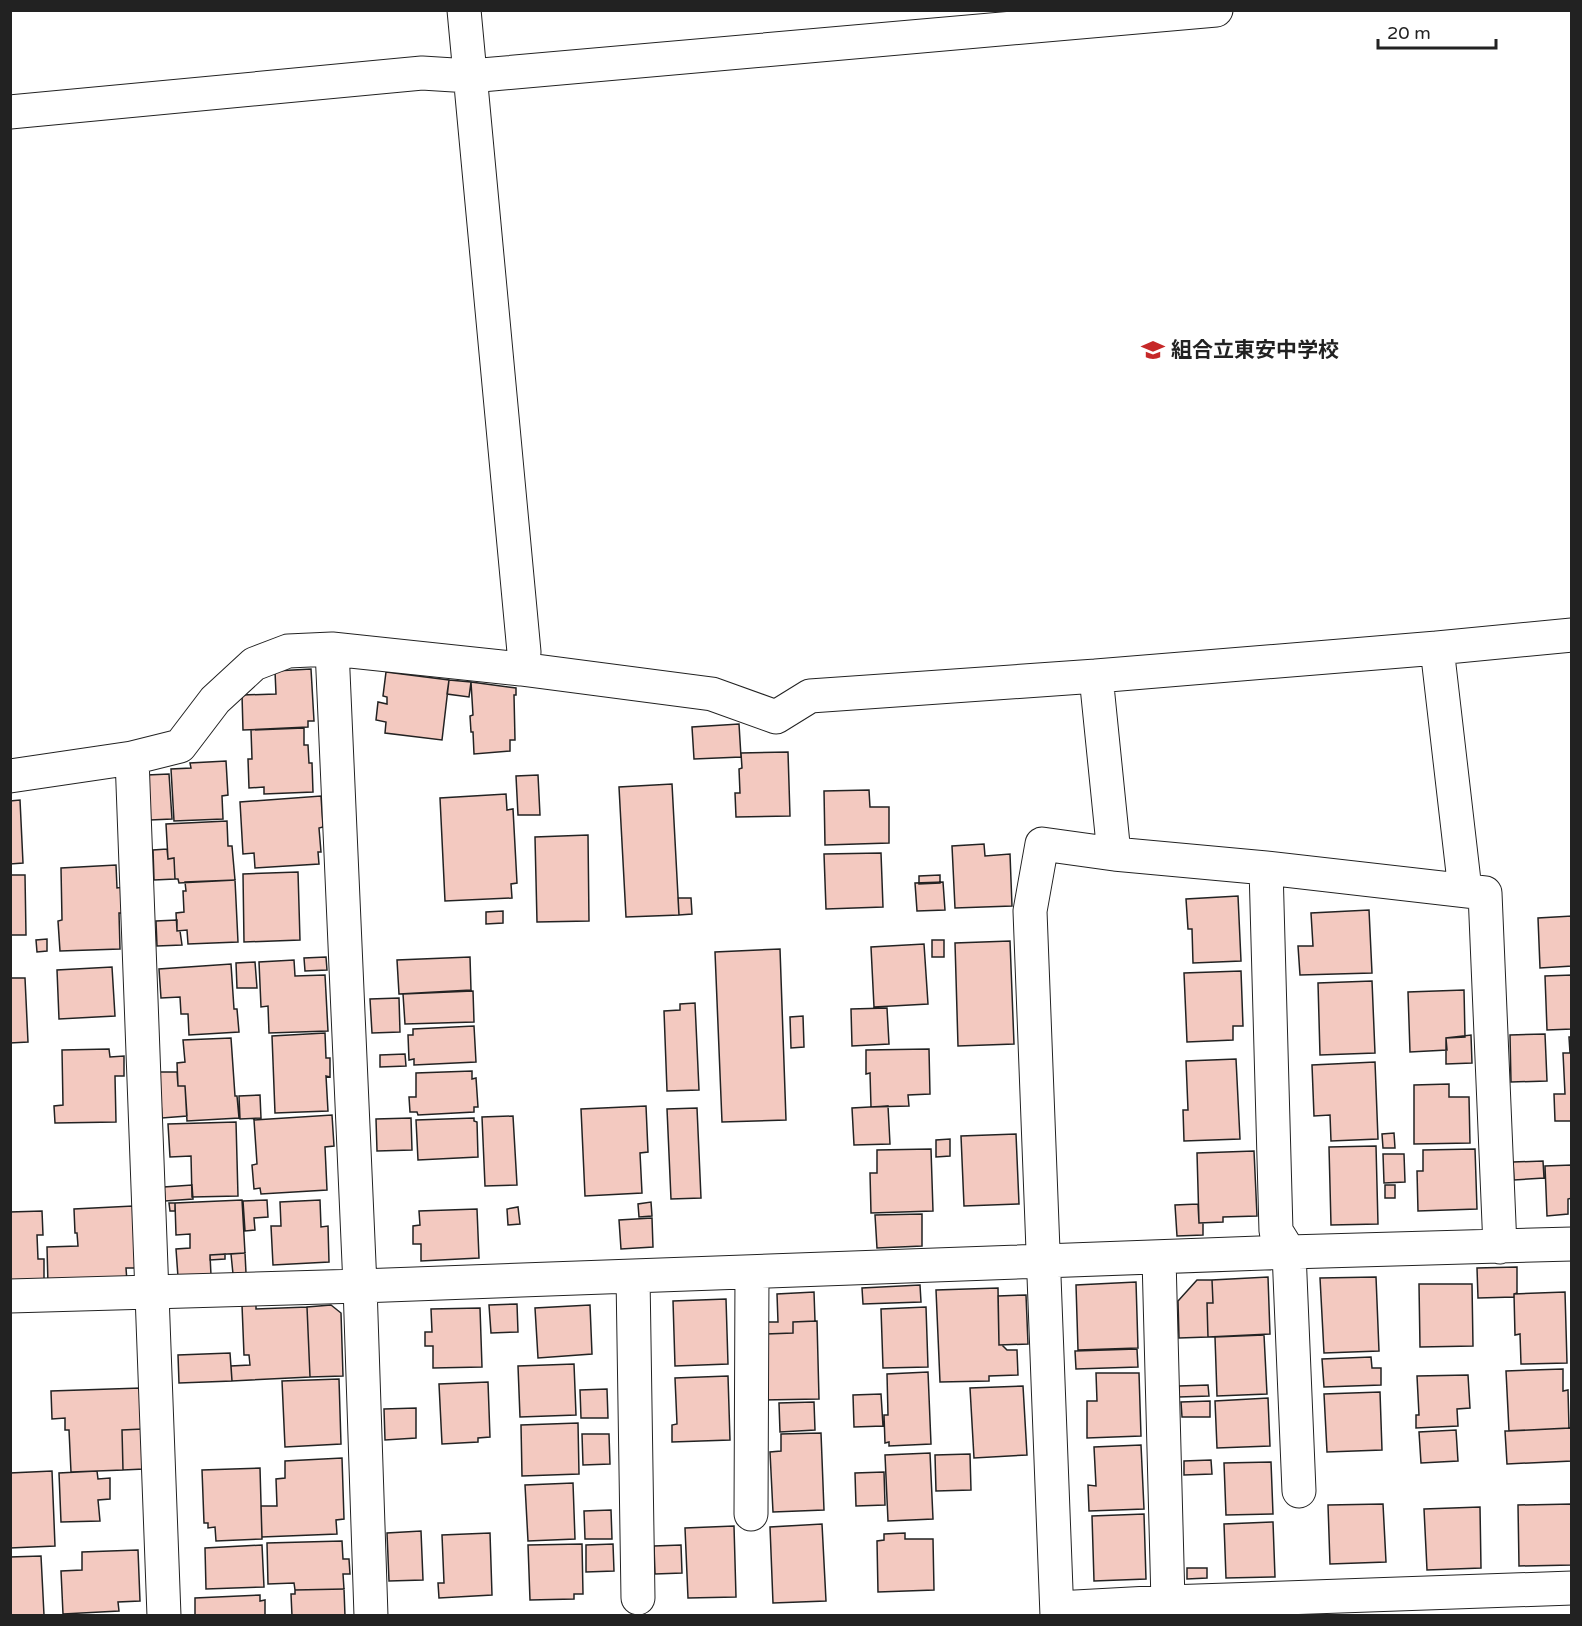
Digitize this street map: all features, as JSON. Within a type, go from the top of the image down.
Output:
[{"type":"street","points":[[464,10],[524,652],[521,669]]},
{"type":"street","points":[[10,112],[422,73],[470,76],[1039,19],[1216,10]]},
{"type":"street","points":[[10,776],[132,758],[180,746],[215,700],[254,664],[288,651],[332,649],[521,669],[712,694],[776,717],[810,696],[1096,676],[1572,635]]},
{"type":"street","points":[[1437,648],[1465,890]]},
{"type":"street","points":[[332,649],[360,1286],[371,1616]]},
{"type":"street","points":[[1096,676],[1114,854]]},
{"type":"street","points":[[132,758],[164,1616]]},
{"type":"street","points":[[1500,1247],[1485,893],[1266,868],[1114,854],[1042,844],[1030,911],[1057,1612],[1168,1602],[1572,1588]]},
{"type":"street","points":[[1266,868],[1276,1231],[1289,1252],[1299,1491]]},
{"type":"street","points":[[10,1296],[1572,1244]]},
{"type":"street","points":[[1159,1258],[1168,1602]]},
{"type":"street","points":[[751,1514],[752,1272]]},
{"type":"street","points":[[633,1276],[638,1598]]},
{"type":"building","points":[[311,669],[314,721],[308,721],[308,727],[243,730],[242,695],[276,694],[275,671]]},
{"type":"building","points":[[386,672],[449,680],[442,740],[385,733],[386,722],[376,720],[378,702],[387,704],[387,697],[383,696]]},
{"type":"building","points":[[449,680],[471,682],[469,697],[447,694]]},
{"type":"building","points":[[471,682],[516,688],[516,695],[514,695],[515,740],[510,740],[510,751],[474,754],[470,716],[473,715]]},
{"type":"building","points":[[739,724],[741,757],[694,759],[692,727]]},
{"type":"building","points":[[304,728],[304,745],[308,745],[309,763],[312,763],[313,792],[264,794],[264,787],[249,788],[248,759],[252,759],[251,730]]},
{"type":"building","points":[[788,752],[790,816],[736,817],[735,793],[740,793],[741,753]]},
{"type":"building","points":[[226,761],[228,795],[222,796],[223,819],[174,821],[171,769],[191,768],[190,763]]},
{"type":"building","points":[[169,774],[172,819],[150,820],[147,775]]},
{"type":"building","points":[[538,775],[540,815],[518,815],[516,776]]},
{"type":"building","points":[[672,784],[679,915],[626,917],[619,787]]},
{"type":"building","points":[[869,790],[870,807],[889,807],[889,843],[825,845],[824,791]]},
{"type":"building","points":[[506,794],[507,810],[513,809],[517,883],[511,884],[512,898],[445,901],[440,798]]},
{"type":"building","points":[[321,796],[323,827],[319,828],[321,852],[318,852],[319,864],[255,868],[254,853],[243,854],[240,802]]},
{"type":"building","points":[[20,800],[23,863],[10,864],[10,801]]},
{"type":"building","points":[[227,821],[228,846],[232,846],[235,880],[179,883],[178,879],[175,879],[174,858],[168,859],[166,824]]},
{"type":"building","points":[[588,835],[589,921],[537,922],[535,837]]},
{"type":"building","points":[[984,844],[985,856],[1010,854],[1012,906],[955,908],[952,846]]},
{"type":"building","points":[[167,849],[168,859],[174,858],[175,879],[154,880],[153,850]]},
{"type":"building","points":[[881,853],[883,907],[826,909],[824,854]]},
{"type":"building","points":[[116,865],[117,888],[125,887],[125,913],[119,913],[120,949],[60,951],[58,921],[62,920],[61,868]]},
{"type":"building","points":[[298,872],[300,940],[244,942],[243,874]]},
{"type":"building","points":[[10,875],[25,875],[26,935],[10,935]]},
{"type":"building","points":[[940,875],[940,883],[919,884],[919,876]]},
{"type":"building","points":[[235,880],[238,942],[188,944],[187,930],[177,931],[176,913],[184,912],[185,882]]},
{"type":"building","points":[[943,882],[945,910],[917,911],[915,883]]},
{"type":"building","points":[[1238,896],[1241,961],[1193,963],[1192,929],[1188,929],[1186,899]]},
{"type":"building","points":[[678,898],[691,898],[692,914],[679,915]]},
{"type":"building","points":[[1369,910],[1372,973],[1300,975],[1298,946],[1313,946],[1311,913]]},
{"type":"building","points":[[503,911],[503,923],[486,924],[486,912]]},
{"type":"building","points":[[1572,916],[1572,966],[1540,968],[1538,918]]},
{"type":"building","points":[[177,920],[177,931],[180,931],[182,945],[157,946],[156,921]]},
{"type":"building","points":[[47,939],[47,951],[37,952],[36,940]]},
{"type":"building","points":[[932,940],[944,940],[944,957],[932,957]]},
{"type":"building","points":[[1010,941],[1014,1044],[958,1046],[955,943]]},
{"type":"building","points":[[924,944],[928,1004],[874,1007],[871,947]]},
{"type":"building","points":[[780,949],[786,1120],[722,1122],[715,952]]},
{"type":"building","points":[[326,957],[327,970],[305,971],[304,958]]},
{"type":"building","points":[[470,957],[471,990],[399,994],[397,960]]},
{"type":"building","points":[[294,960],[295,976],[325,975],[328,1031],[269,1033],[268,1006],[261,1007],[259,962]]},
{"type":"building","points":[[255,962],[257,988],[237,988],[236,963]]},
{"type":"building","points":[[231,964],[234,1009],[237,1009],[239,1032],[189,1035],[188,1014],[181,1014],[180,997],[161,998],[159,969]]},
{"type":"building","points":[[112,967],[115,1016],[59,1019],[57,970]]},
{"type":"building","points":[[1241,971],[1243,1026],[1233,1026],[1233,1040],[1187,1042],[1184,973]]},
{"type":"building","points":[[1572,975],[1572,1029],[1547,1030],[1545,976]]},
{"type":"building","points":[[10,978],[25,978],[28,1042],[10,1043]]},
{"type":"building","points":[[1372,981],[1375,1053],[1320,1055],[1318,983]]},
{"type":"building","points":[[1464,990],[1465,1037],[1446,1038],[1447,1050],[1410,1052],[1408,992]]},
{"type":"building","points":[[473,991],[474,1022],[405,1024],[403,994]]},
{"type":"building","points":[[399,998],[400,1032],[372,1033],[370,999]]},
{"type":"building","points":[[695,1003],[699,1090],[667,1091],[664,1011],[680,1010],[680,1004]]},
{"type":"building","points":[[887,1008],[889,1044],[852,1046],[851,1009]]},
{"type":"building","points":[[803,1016],[804,1047],[791,1048],[790,1017]]},
{"type":"building","points":[[474,1026],[476,1062],[414,1065],[414,1059],[409,1060],[408,1035],[413,1035],[413,1029]]},
{"type":"building","points":[[325,1033],[326,1058],[330,1058],[330,1077],[326,1076],[328,1111],[275,1113],[272,1036]]},
{"type":"building","points":[[1545,1034],[1547,1081],[1511,1082],[1510,1035]]},
{"type":"building","points":[[1471,1035],[1472,1063],[1446,1064],[1446,1038]]},
{"type":"building","points":[[1569,1037],[1572,1037],[1572,1121],[1555,1121],[1554,1094],[1565,1094],[1563,1053],[1570,1053]]},
{"type":"building","points":[[231,1038],[239,1118],[187,1121],[185,1086],[178,1086],[177,1063],[185,1062],[183,1040]]},
{"type":"building","points":[[109,1049],[110,1057],[124,1056],[124,1076],[115,1076],[116,1122],[55,1123],[54,1106],[63,1105],[62,1050]]},
{"type":"building","points":[[929,1049],[930,1094],[908,1095],[909,1106],[871,1107],[870,1073],[866,1074],[866,1050]]},
{"type":"building","points":[[405,1054],[406,1066],[380,1067],[380,1055]]},
{"type":"building","points":[[1236,1059],[1240,1139],[1184,1141],[1183,1110],[1188,1110],[1186,1061]]},
{"type":"building","points":[[1375,1062],[1378,1139],[1331,1141],[1330,1115],[1314,1116],[1312,1065]]},
{"type":"building","points":[[472,1071],[472,1079],[476,1078],[478,1107],[474,1107],[474,1112],[418,1115],[417,1112],[410,1112],[409,1097],[416,1097],[416,1073]]},
{"type":"building","points":[[159,1072],[177,1072],[178,1086],[185,1086],[187,1116],[162,1118]]},
{"type":"building","points":[[1449,1084],[1449,1097],[1469,1097],[1470,1143],[1414,1144],[1414,1085]]},
{"type":"building","points":[[260,1095],[261,1118],[240,1119],[239,1096]]},
{"type":"building","points":[[646,1106],[648,1152],[640,1153],[642,1193],[585,1196],[581,1109]]},
{"type":"building","points":[[888,1106],[890,1144],[854,1145],[852,1108]]},
{"type":"building","points":[[697,1108],[701,1198],[671,1199],[667,1109]]},
{"type":"building","points":[[332,1115],[334,1146],[325,1147],[327,1190],[261,1194],[260,1188],[254,1189],[252,1165],[257,1164],[254,1120]]},
{"type":"building","points":[[513,1116],[517,1185],[485,1186],[482,1117]]},
{"type":"building","points":[[411,1118],[412,1150],[377,1151],[376,1119]]},
{"type":"building","points":[[474,1118],[477,1122],[478,1157],[418,1160],[416,1120]]},
{"type":"building","points":[[236,1122],[238,1196],[192,1197],[191,1156],[170,1157],[168,1124]]},
{"type":"building","points":[[1394,1133],[1395,1148],[1383,1148],[1382,1134]]},
{"type":"building","points":[[1016,1134],[1019,1204],[964,1206],[961,1136]]},
{"type":"building","points":[[950,1139],[950,1156],[936,1157],[936,1140]]},
{"type":"building","points":[[1376,1146],[1378,1224],[1331,1225],[1329,1147]]},
{"type":"building","points":[[931,1149],[933,1211],[871,1213],[870,1173],[877,1173],[877,1150]]},
{"type":"building","points":[[1475,1149],[1477,1209],[1418,1211],[1417,1171],[1423,1171],[1423,1150]]},
{"type":"building","points":[[1254,1151],[1257,1216],[1223,1217],[1223,1222],[1199,1223],[1197,1153]]},
{"type":"building","points":[[1383,1154],[1404,1154],[1405,1182],[1384,1183]]},
{"type":"building","points":[[1543,1161],[1544,1178],[1514,1180],[1513,1162]]},
{"type":"building","points":[[1572,1165],[1572,1198],[1568,1199],[1568,1214],[1547,1216],[1545,1166]]},
{"type":"building","points":[[192,1185],[193,1199],[165,1201],[164,1187]]},
{"type":"building","points":[[1385,1185],[1395,1185],[1395,1198],[1385,1198]]},
{"type":"building","points":[[242,1200],[245,1253],[210,1255],[211,1275],[178,1277],[176,1249],[190,1248],[190,1234],[176,1235],[175,1203]]},
{"type":"building","points":[[267,1200],[268,1217],[254,1218],[255,1230],[245,1231],[243,1201]]},
{"type":"building","points":[[320,1200],[321,1227],[328,1226],[329,1262],[273,1265],[271,1226],[281,1226],[280,1202]]},
{"type":"building","points":[[651,1202],[652,1216],[639,1217],[638,1204]]},
{"type":"building","points":[[169,1203],[175,1203],[175,1211],[170,1211]]},
{"type":"building","points":[[1198,1204],[1199,1223],[1203,1223],[1203,1235],[1177,1236],[1175,1205]]},
{"type":"building","points":[[133,1206],[136,1268],[126,1268],[127,1282],[48,1285],[47,1247],[78,1246],[74,1209]]},
{"type":"building","points":[[518,1207],[520,1224],[508,1225],[507,1209]]},
{"type":"building","points":[[477,1209],[479,1258],[421,1261],[421,1244],[413,1244],[413,1226],[420,1225],[419,1211]]},
{"type":"building","points":[[42,1211],[43,1235],[37,1235],[38,1259],[44,1259],[44,1284],[10,1285],[10,1212]]},
{"type":"building","points":[[922,1214],[922,1246],[877,1248],[875,1215]]},
{"type":"building","points":[[652,1218],[653,1247],[621,1249],[619,1220]]},
{"type":"building","points":[[245,1253],[246,1273],[233,1274],[231,1254]]},
{"type":"building","points":[[225,1254],[225,1259],[210,1260],[210,1255]]},
{"type":"building","points":[[1517,1267],[1517,1293],[1514,1297],[1478,1298],[1477,1268]]},
{"type":"building","points":[[1268,1277],[1270,1334],[1208,1337],[1207,1303],[1213,1303],[1212,1280]]},
{"type":"building","points":[[1376,1277],[1379,1351],[1324,1353],[1320,1278]]},
{"type":"building","points":[[1197,1280],[1212,1280],[1213,1303],[1207,1303],[1208,1337],[1179,1338],[1178,1301]]},
{"type":"building","points":[[1136,1282],[1138,1348],[1078,1350],[1076,1285]]},
{"type":"building","points":[[1419,1284],[1472,1284],[1473,1346],[1420,1347]]},
{"type":"building","points":[[920,1285],[921,1302],[863,1304],[862,1288]]},
{"type":"building","points":[[998,1288],[999,1345],[1007,1350],[1017,1350],[1018,1375],[989,1376],[989,1381],[940,1382],[936,1290]]},
{"type":"building","points":[[814,1292],[815,1321],[793,1322],[793,1333],[766,1334],[766,1322],[778,1322],[777,1294]]},
{"type":"building","points":[[1565,1292],[1567,1363],[1521,1364],[1520,1334],[1515,1335],[1514,1294]]},
{"type":"building","points":[[1026,1295],[1028,1344],[999,1345],[998,1296]]},
{"type":"building","points":[[726,1299],[728,1364],[675,1366],[673,1301]]},
{"type":"building","points":[[517,1304],[518,1332],[491,1333],[489,1305]]},
{"type":"building","points":[[242,1305],[256,1305],[256,1309],[307,1307],[310,1377],[232,1381],[231,1366],[250,1365],[249,1355],[244,1355]]},
{"type":"building","points":[[331,1305],[341,1313],[343,1376],[310,1377],[307,1307]]},
{"type":"building","points":[[590,1305],[592,1354],[538,1358],[535,1308]]},
{"type":"building","points":[[926,1307],[928,1367],[883,1368],[881,1309]]},
{"type":"building","points":[[480,1308],[482,1367],[433,1368],[433,1346],[425,1346],[425,1332],[432,1332],[431,1309]]},
{"type":"building","points":[[817,1321],[819,1399],[761,1400],[766,1334],[793,1333],[793,1322]]},
{"type":"building","points":[[1264,1335],[1267,1394],[1217,1396],[1215,1337]]},
{"type":"building","points":[[1137,1349],[1138,1367],[1076,1369],[1075,1351]]},
{"type":"building","points":[[230,1353],[232,1381],[179,1383],[178,1355]]},
{"type":"building","points":[[1371,1357],[1372,1368],[1381,1368],[1381,1385],[1324,1387],[1322,1359]]},
{"type":"building","points":[[574,1364],[576,1415],[520,1417],[518,1366]]},
{"type":"building","points":[[1563,1369],[1563,1391],[1568,1390],[1569,1428],[1509,1431],[1506,1371]]},
{"type":"building","points":[[928,1372],[931,1444],[889,1446],[889,1442],[885,1443],[884,1415],[888,1415],[887,1374]]},
{"type":"building","points":[[1096,1373],[1139,1373],[1141,1436],[1087,1438],[1087,1401],[1097,1401]]},
{"type":"building","points":[[1468,1375],[1470,1408],[1457,1409],[1458,1426],[1416,1428],[1416,1415],[1419,1415],[1417,1376]]},
{"type":"building","points":[[728,1376],[730,1440],[672,1442],[672,1425],[677,1424],[675,1378]]},
{"type":"building","points":[[339,1379],[341,1444],[285,1447],[282,1381]]},
{"type":"building","points":[[488,1382],[490,1437],[478,1438],[478,1442],[442,1444],[439,1384]]},
{"type":"building","points":[[1208,1385],[1209,1396],[1179,1397],[1179,1386]]},
{"type":"building","points":[[1023,1386],[1027,1455],[974,1458],[970,1388]]},
{"type":"building","points":[[141,1388],[143,1429],[122,1430],[123,1470],[71,1472],[69,1430],[65,1430],[65,1418],[52,1419],[51,1391]]},
{"type":"building","points":[[607,1389],[608,1418],[581,1418],[580,1390]]},
{"type":"building","points":[[1380,1392],[1382,1450],[1327,1452],[1324,1394]]},
{"type":"building","points":[[881,1394],[883,1426],[854,1427],[853,1395]]},
{"type":"building","points":[[1268,1398],[1270,1446],[1217,1448],[1215,1401]]},
{"type":"building","points":[[1210,1401],[1210,1417],[1182,1417],[1181,1402]]},
{"type":"building","points":[[814,1402],[815,1430],[780,1432],[779,1403]]},
{"type":"building","points":[[416,1408],[416,1438],[385,1440],[384,1409]]},
{"type":"building","points":[[578,1423],[579,1474],[522,1476],[521,1425]]},
{"type":"building","points":[[1571,1428],[1572,1461],[1507,1464],[1505,1431]]},
{"type":"building","points":[[143,1429],[144,1469],[123,1470],[122,1430]]},
{"type":"building","points":[[1456,1430],[1458,1461],[1421,1463],[1419,1432]]},
{"type":"building","points":[[821,1433],[824,1510],[773,1512],[770,1452],[781,1451],[781,1434]]},
{"type":"building","points":[[582,1434],[609,1434],[610,1464],[583,1465]]},
{"type":"building","points":[[1141,1445],[1144,1509],[1089,1511],[1088,1485],[1096,1486],[1094,1447]]},
{"type":"building","points":[[930,1453],[933,1519],[888,1521],[885,1455]]},
{"type":"building","points":[[970,1454],[971,1490],[936,1491],[935,1455]]},
{"type":"building","points":[[342,1458],[344,1519],[336,1520],[337,1534],[262,1537],[261,1506],[277,1506],[276,1479],[285,1478],[285,1461]]},
{"type":"building","points":[[1211,1460],[1212,1474],[1184,1475],[1184,1461]]},
{"type":"building","points":[[1271,1462],[1273,1514],[1226,1515],[1224,1463]]},
{"type":"building","points":[[260,1468],[262,1539],[216,1541],[215,1527],[208,1528],[208,1523],[204,1523],[202,1470]]},
{"type":"building","points":[[52,1471],[55,1546],[10,1548],[10,1473]]},
{"type":"building","points":[[97,1471],[98,1479],[110,1478],[110,1499],[98,1500],[100,1521],[61,1522],[59,1473]]},
{"type":"building","points":[[884,1472],[885,1505],[856,1506],[855,1473]]},
{"type":"building","points":[[573,1483],[575,1539],[528,1541],[525,1485]]},
{"type":"building","points":[[1383,1504],[1386,1562],[1330,1564],[1328,1505]]},
{"type":"building","points":[[1572,1504],[1572,1565],[1519,1566],[1518,1505]]},
{"type":"building","points":[[1480,1507],[1481,1568],[1427,1570],[1424,1509]]},
{"type":"building","points":[[611,1510],[612,1539],[585,1539],[584,1511]]},
{"type":"building","points":[[1144,1514],[1146,1579],[1094,1581],[1092,1516]]},
{"type":"building","points":[[1273,1522],[1275,1577],[1226,1578],[1224,1524]]},
{"type":"building","points":[[822,1524],[826,1601],[773,1603],[770,1527]]},
{"type":"building","points":[[734,1526],[736,1597],[688,1598],[685,1528]]},
{"type":"building","points":[[421,1531],[423,1580],[389,1581],[387,1533]]},
{"type":"building","points":[[490,1533],[492,1595],[439,1598],[438,1583],[444,1583],[442,1535]]},
{"type":"building","points":[[905,1533],[905,1539],[933,1539],[934,1590],[878,1592],[877,1541],[884,1540],[884,1534]]},
{"type":"building","points":[[342,1541],[343,1559],[349,1559],[350,1574],[343,1574],[344,1589],[295,1590],[294,1583],[268,1584],[267,1543]]},
{"type":"building","points":[[582,1544],[583,1594],[574,1594],[574,1599],[530,1600],[528,1545]]},
{"type":"building","points":[[613,1544],[614,1571],[586,1572],[586,1545]]},
{"type":"building","points":[[262,1545],[264,1587],[206,1589],[205,1548]]},
{"type":"building","points":[[681,1545],[682,1573],[655,1574],[654,1546]]},
{"type":"building","points":[[138,1550],[140,1601],[118,1602],[119,1611],[63,1614],[61,1571],[82,1570],[82,1552]]},
{"type":"building","points":[[41,1556],[44,1615],[10,1616],[10,1557]]},
{"type":"building","points":[[1187,1568],[1207,1568],[1207,1578],[1187,1579]]},
{"type":"building","points":[[344,1589],[345,1616],[292,1616],[291,1594],[295,1594],[295,1590]]},
{"type":"building","points":[[260,1595],[260,1601],[265,1600],[265,1616],[195,1616],[195,1598]]},
{"type":"place","name":"組合立東安中学校","points":[[1153,350]]}]
